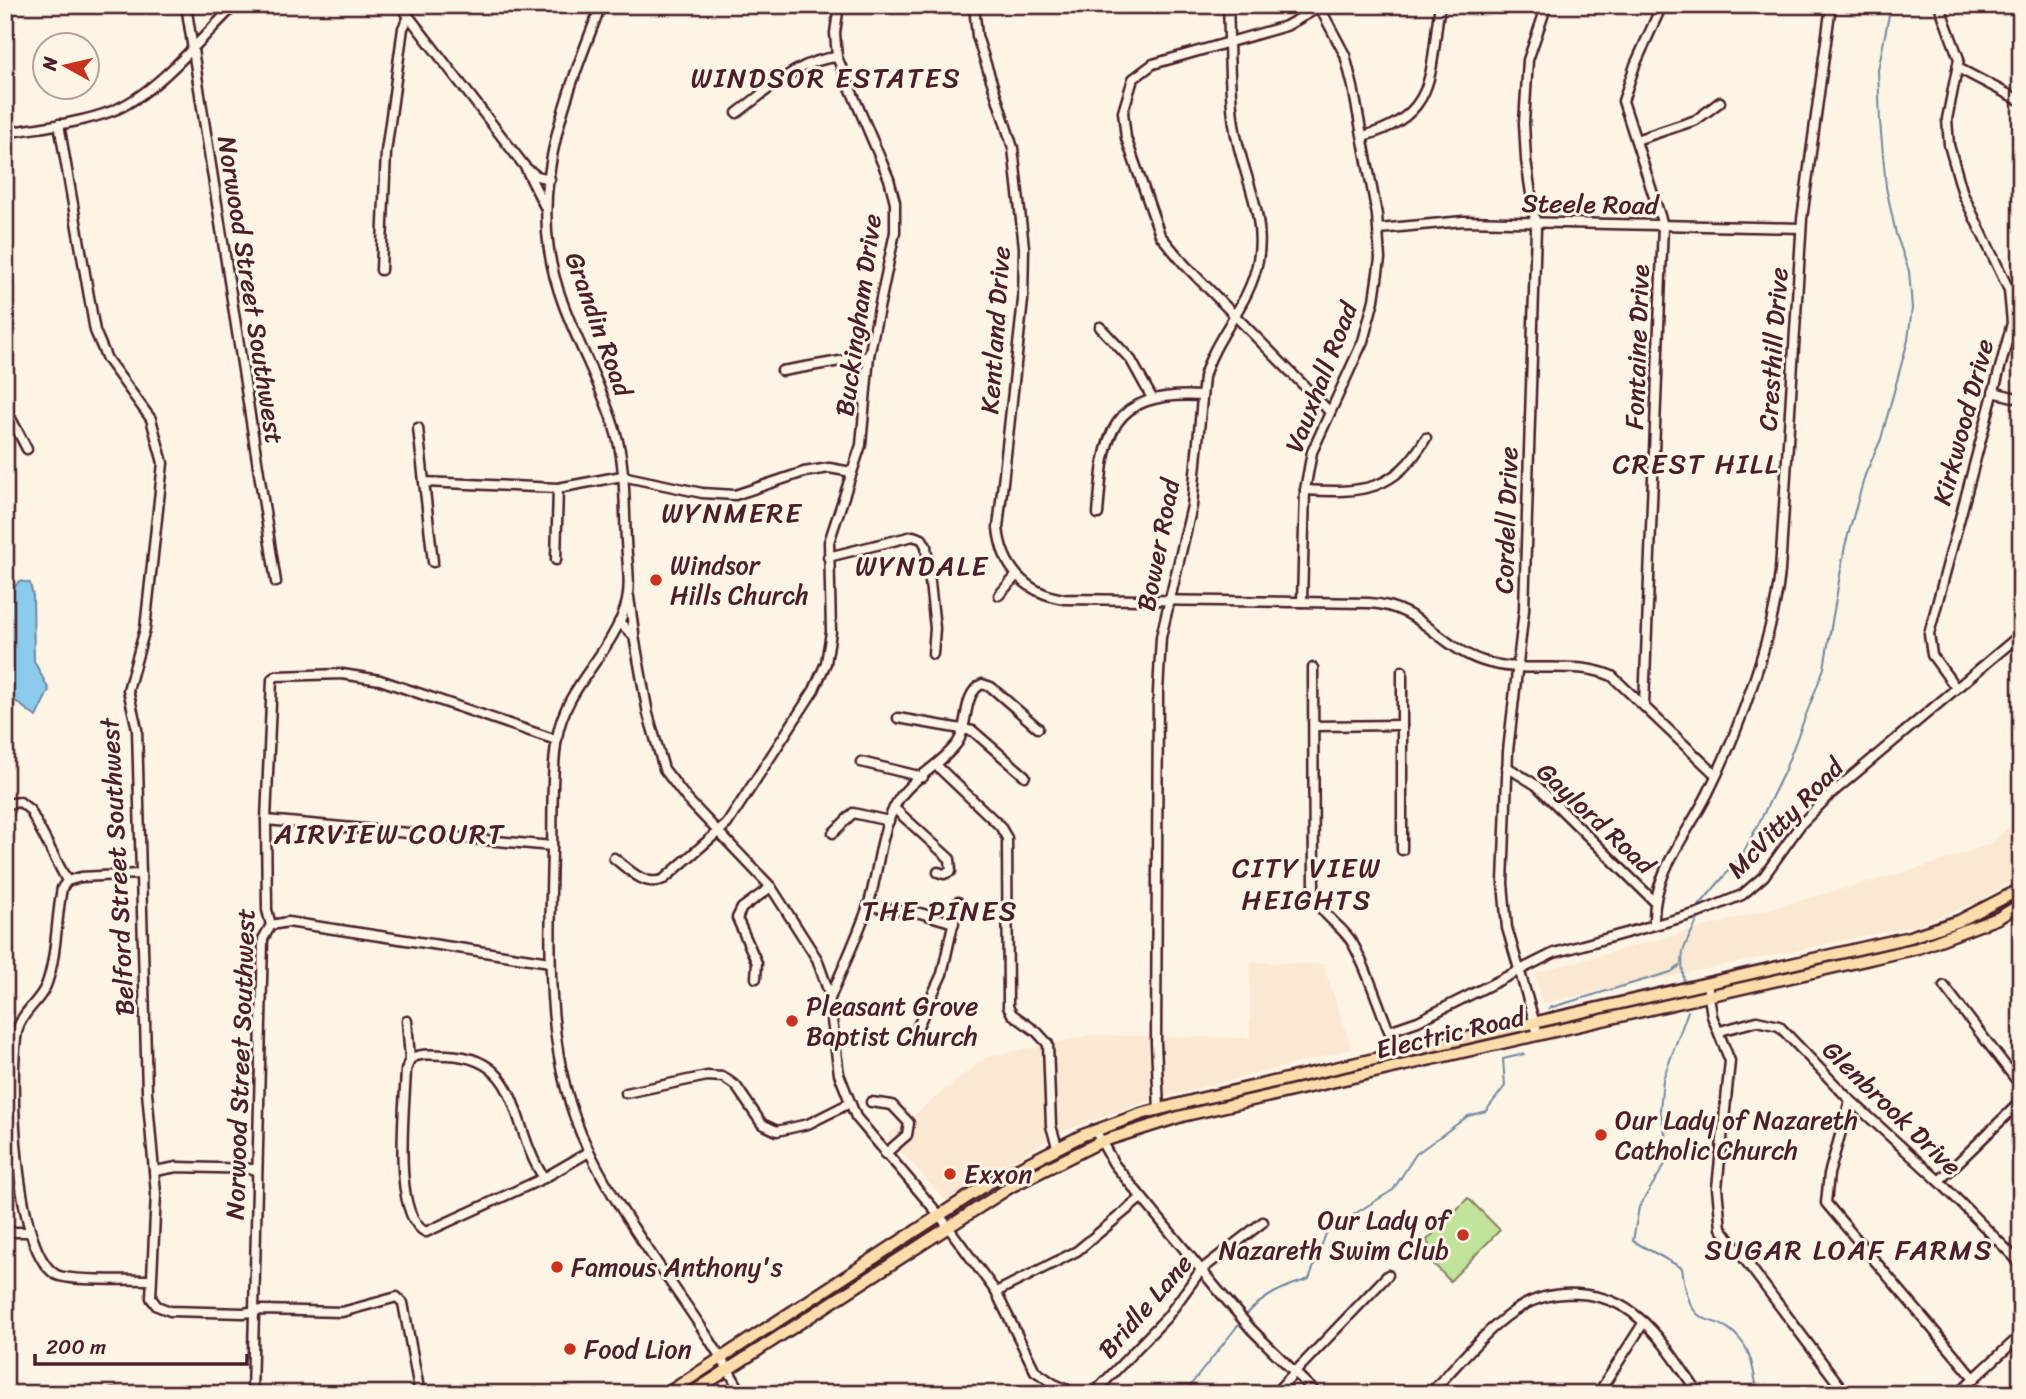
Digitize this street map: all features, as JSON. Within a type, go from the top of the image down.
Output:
[{"type":"main road","name":"Electric Road","points":[[666,1394],[989,1183],[1057,1146],[1095,1130],[1158,1109],[1935,929],[1991,906],[2021,889]]},
{"type":"main road","name":"Electric Road","points":[[690,1394],[947,1227],[1047,1166],[1100,1142],[1182,1116],[1918,948],[1998,918],[2021,904]]},
{"type":"street","name":"Norwood Street Southwest","points":[[186,5],[276,582]]},
{"type":"street","points":[[5,133],[92,118],[124,106],[148,89],[235,5]]},
{"type":"street","points":[[400,5],[526,168],[547,211]]},
{"type":"street","name":"Grandin Road","points":[[601,5],[569,89],[550,179],[547,211],[552,267],[565,309],[612,421],[619,446],[628,592]]},
{"type":"street","name":"Buckingham Drive","points":[[614,858],[641,878],[660,881],[727,824],[814,690],[826,663],[831,632],[829,542],[864,428],[869,356],[895,232],[895,202],[889,179],[837,57],[835,33],[839,5]]},
{"type":"street","name":"Kentland Drive","points":[[974,5],[977,36],[1013,148],[1023,228],[1023,300],[998,528],[1001,549],[1016,576]]},
{"type":"street","name":"Bower Road","points":[[1158,1109],[1158,692],[1161,637],[1189,526],[1202,396],[1212,356],[1255,275],[1260,239],[1258,216],[1234,125],[1228,5]]},
{"type":"street","points":[[1363,136],[1398,122],[1422,99],[1432,74],[1440,5]]},
{"type":"street","name":"Cordell Drive","points":[[1538,1034],[1521,967],[1507,928],[1503,903],[1507,767],[1519,669],[1528,493],[1536,224],[1524,144],[1526,82],[1531,48],[1547,5]]},
{"type":"street","name":"Fontaine Drive","points":[[1644,705],[1663,225],[1624,108],[1624,93],[1662,5]]},
{"type":"street","name":"Cresthill Drive","points":[[1654,924],[1654,901],[1661,876],[1716,775],[1768,635],[1778,586],[1801,228],[1831,5]]},
{"type":"street","name":"Kirkwood Drive","points":[[1939,5],[1954,40],[1958,68],[1947,119],[1949,145],[1963,194],[2017,306],[1929,634],[1932,655],[1956,688]]},
{"type":"street","points":[[1322,7],[1286,26],[1157,62],[1133,79],[1123,112],[1126,138],[1160,235],[1234,316],[1330,412]]},
{"type":"street","name":"Vauxhall Road","points":[[1303,602],[1305,490],[1311,452],[1363,341],[1378,273],[1379,229],[1363,136],[1345,55],[1322,7]]},
{"type":"street","points":[[381,270],[387,144],[403,28],[409,17]]},
{"type":"street","points":[[737,113],[796,69],[818,60],[837,57]]},
{"type":"street","points":[[1958,68],[2021,101]]},
{"type":"street","points":[[1636,140],[1696,120],[1720,102]]},
{"type":"street","name":"Belford Street Southwest","points":[[59,124],[95,331],[107,359],[151,419],[163,463],[145,629],[128,690],[137,729],[147,1092],[155,1171],[150,1280]]},
{"type":"street","points":[[526,168],[537,176],[550,179]]},
{"type":"street","name":"Steele Road","points":[[1379,229],[1431,222],[1801,228]]},
{"type":"street","points":[[1100,327],[1131,360],[1152,398]]},
{"type":"street","points":[[782,371],[869,356]]},
{"type":"street","points":[[1993,392],[2021,399]]},
{"type":"street","points":[[1098,514],[1102,462],[1111,435],[1127,412],[1152,398],[1202,396]]},
{"type":"street","points":[[5,407],[27,449]]},
{"type":"street","points":[[418,428],[433,562]]},
{"type":"street","points":[[1305,490],[1356,491],[1382,485],[1410,462],[1426,438]]},
{"type":"street","points":[[424,482],[558,488],[622,477],[726,495],[776,483],[804,472],[829,468],[852,472]]},
{"type":"street","points":[[555,560],[558,488]]},
{"type":"street","points":[[828,558],[914,536],[922,539],[926,546],[935,628],[933,653]]},
{"type":"street","points":[[999,595],[1016,576],[1029,587],[1053,597],[1393,606],[1424,621],[1469,656],[1519,669],[1606,673],[1620,682],[1716,775]]},
{"type":"street","points":[[628,592],[619,622],[565,709],[556,740],[550,962],[563,1076],[572,1112],[589,1152],[631,1223],[728,1368],[742,1394]]},
{"type":"street","points":[[628,592],[654,739],[664,769],[687,799],[771,887],[817,959],[829,1001],[839,1074],[848,1104],[885,1154],[940,1216],[996,1292],[1035,1371],[1054,1384],[1077,1394]]},
{"type":"street","points":[[619,622],[630,630],[635,639]]},
{"type":"street","name":"McVitty Road","points":[[1314,726],[1314,893],[1320,909],[1342,929],[1354,946],[1389,1031],[1418,1021],[1521,967],[1576,946],[1719,906],[1755,885],[1811,813],[2021,634]]},
{"type":"street","points":[[1313,668],[1314,726],[1402,725]]},
{"type":"street","points":[[1402,671],[1402,850]]},
{"type":"street","name":"Norwood Street Southwest","points":[[252,1394],[263,939],[271,925],[267,910],[266,820],[272,679],[276,676],[342,674],[380,680],[556,740]]},
{"type":"street","points":[[829,1001],[868,906],[894,808],[904,794],[937,766],[958,742],[965,728],[970,696],[982,684],[991,687],[1038,728]]},
{"type":"street","points":[[898,718],[952,729],[965,728],[980,735],[1024,776]]},
{"type":"street","points":[[861,762],[923,777]]},
{"type":"street","points":[[937,766],[1000,826],[1007,838],[1008,1007],[1012,1014],[1037,1032],[1048,1044],[1051,1126],[1057,1146]]},
{"type":"street","name":"Gaylord Road","points":[[1507,767],[1536,785],[1654,901]]},
{"type":"street","points":[[5,804],[20,802],[30,810],[66,881]]},
{"type":"street","points":[[894,808],[950,859],[951,870],[944,874],[938,872]]},
{"type":"street","points":[[833,833],[853,813],[889,821]]},
{"type":"street","points":[[266,820],[552,846]]},
{"type":"street","points":[[139,874],[81,877],[66,881],[62,888],[48,981],[22,1018],[16,1037],[16,1138],[29,1232],[43,1262],[60,1277],[150,1280],[151,1298],[163,1309],[342,1312],[392,1296],[403,1304],[420,1394]]},
{"type":"street","points":[[756,978],[757,963],[737,918],[742,908],[771,887]]},
{"type":"street","points":[[913,1037],[943,974],[958,902]]},
{"type":"street","points":[[868,906],[920,913],[954,923]]},
{"type":"street","points":[[271,925],[288,922],[550,962]]},
{"type":"street","points":[[1707,983],[1713,1016],[1728,1050],[1730,1072],[1717,1188],[1721,1228],[1846,1394]]},
{"type":"street","points":[[1944,986],[2021,1086]]},
{"type":"street","points":[[407,1021],[410,1059],[406,1070],[405,1198],[412,1219],[426,1232],[544,1178],[589,1152]]},
{"type":"street","name":"Glenbrook Drive","points":[[1720,1031],[1744,1023],[1773,1023],[1850,1100],[1939,1181],[2021,1264]]},
{"type":"street","points":[[410,1059],[421,1054],[471,1057],[494,1069],[505,1084],[531,1157],[544,1178]]},
{"type":"street","points":[[626,1093],[707,1076],[723,1077],[736,1086],[762,1124],[777,1131],[808,1124],[848,1104]]},
{"type":"street","points":[[1850,1100],[1829,1174],[1826,1203],[1974,1378]]},
{"type":"street","points":[[1939,1181],[2021,1101]]},
{"type":"street","points":[[871,1102],[892,1105],[909,1123],[907,1135],[885,1154]]},
{"type":"street","points":[[1095,1130],[1100,1142],[1141,1198],[1201,1270],[1251,1329],[1317,1394]]},
{"type":"street","points":[[155,1171],[177,1167],[256,1169]]},
{"type":"street","points":[[996,1292],[1077,1251],[1141,1198]]},
{"type":"street","name":"Bridle Lane","points":[[1093,1394],[1153,1333],[1201,1270],[1263,1222]]},
{"type":"street","points":[[5,1232],[29,1232]]},
{"type":"street","points":[[1274,1394],[1388,1275]]},
{"type":"street","points":[[1429,1394],[1515,1310],[1533,1301],[1576,1293],[1602,1297],[1626,1307],[1644,1322],[1699,1394]]},
{"type":"street","points":[[1598,1394],[1644,1322]]},
{"type":"street","points":[[1957,1394],[2021,1335]]},
{"type":"street","points":[[111,1394],[124,1394]]},
{"type":"shaded area","points":[[2021,815],[2021,876],[1978,902],[1918,925],[1542,1003],[1535,973],[1934,864],[1992,843]]},
{"type":"shaded area","points":[[1250,962],[1323,964],[1352,1049],[1146,1102],[1065,1130],[946,1201],[887,1136],[986,1057],[1091,1035],[1250,1038]]},
{"type":"green space","name":"Our Lady of Nazareth Swim Club","points":[[1468,1198],[1500,1230],[1450,1281],[1426,1256],[1431,1251],[1427,1240]]},
{"type":"water","points":[[19,581],[30,583],[33,596],[34,661],[49,690],[36,717],[5,693],[5,601]]},
{"type":"waterway","points":[[1287,5],[1288,14]]},
{"type":"waterway","points":[[1698,907],[1742,855],[1761,819],[1784,772],[1824,668],[1845,546],[1865,475],[1881,439],[1908,340],[1912,308],[1909,271],[1896,234],[1886,187],[1880,122],[1878,70],[1891,5]]},
{"type":"waterway","points":[[2005,5],[2021,13]]},
{"type":"waterway","points":[[1684,982],[1683,955],[1698,919]]},
{"type":"waterway","points":[[1549,1008],[1671,972],[1680,966]]},
{"type":"waterway","points":[[1688,1011],[1663,1079],[1660,1110],[1670,1156],[1639,1207],[1633,1241],[1682,1268],[1686,1291],[1698,1314],[1732,1331],[1746,1348],[1758,1394]]},
{"type":"waterway","points":[[1246,1315],[1275,1293],[1309,1279],[1327,1231],[1393,1190],[1416,1154],[1468,1116],[1486,1111],[1505,1086],[1503,1059],[1524,1054]]},
{"type":"waterway","points":[[1177,1394],[1189,1387],[1239,1324]]},
{"type":"place","name":"Windsor Hills Church","points":[[656,580]]},
{"type":"place","name":"Pleasant Grove Baptist Church","points":[[792,1021]]},
{"type":"place","name":"Our Lady of Nazareth Catholic Church","points":[[1601,1135]]},
{"type":"place","name":"Exxon","points":[[950,1174]]},
{"type":"place","name":"Our Lady of Nazareth Swim Club","points":[[1463,1235]]},
{"type":"place","name":"Famous Anthony's","points":[[557,1267]]},
{"type":"place","name":"Food Lion","points":[[570,1349]]},
{"type":"district","name":"WINDSOR ESTATES","points":[[826,77]]},
{"type":"district","name":"CREST HILL","points":[[1696,463]]},
{"type":"district","name":"WYNMERE","points":[[732,512]]},
{"type":"district","name":"WYNDALE","points":[[922,565]]},
{"type":"district","name":"AIRVIEW COURT","points":[[390,833]]},
{"type":"district","name":"CITY VIEW HEIGHTS","points":[[1307,883]]},
{"type":"district","name":"THE PINES","points":[[940,910]]},
{"type":"district","name":"SUGAR LOAF FARMS","points":[[1849,1249]]}]
